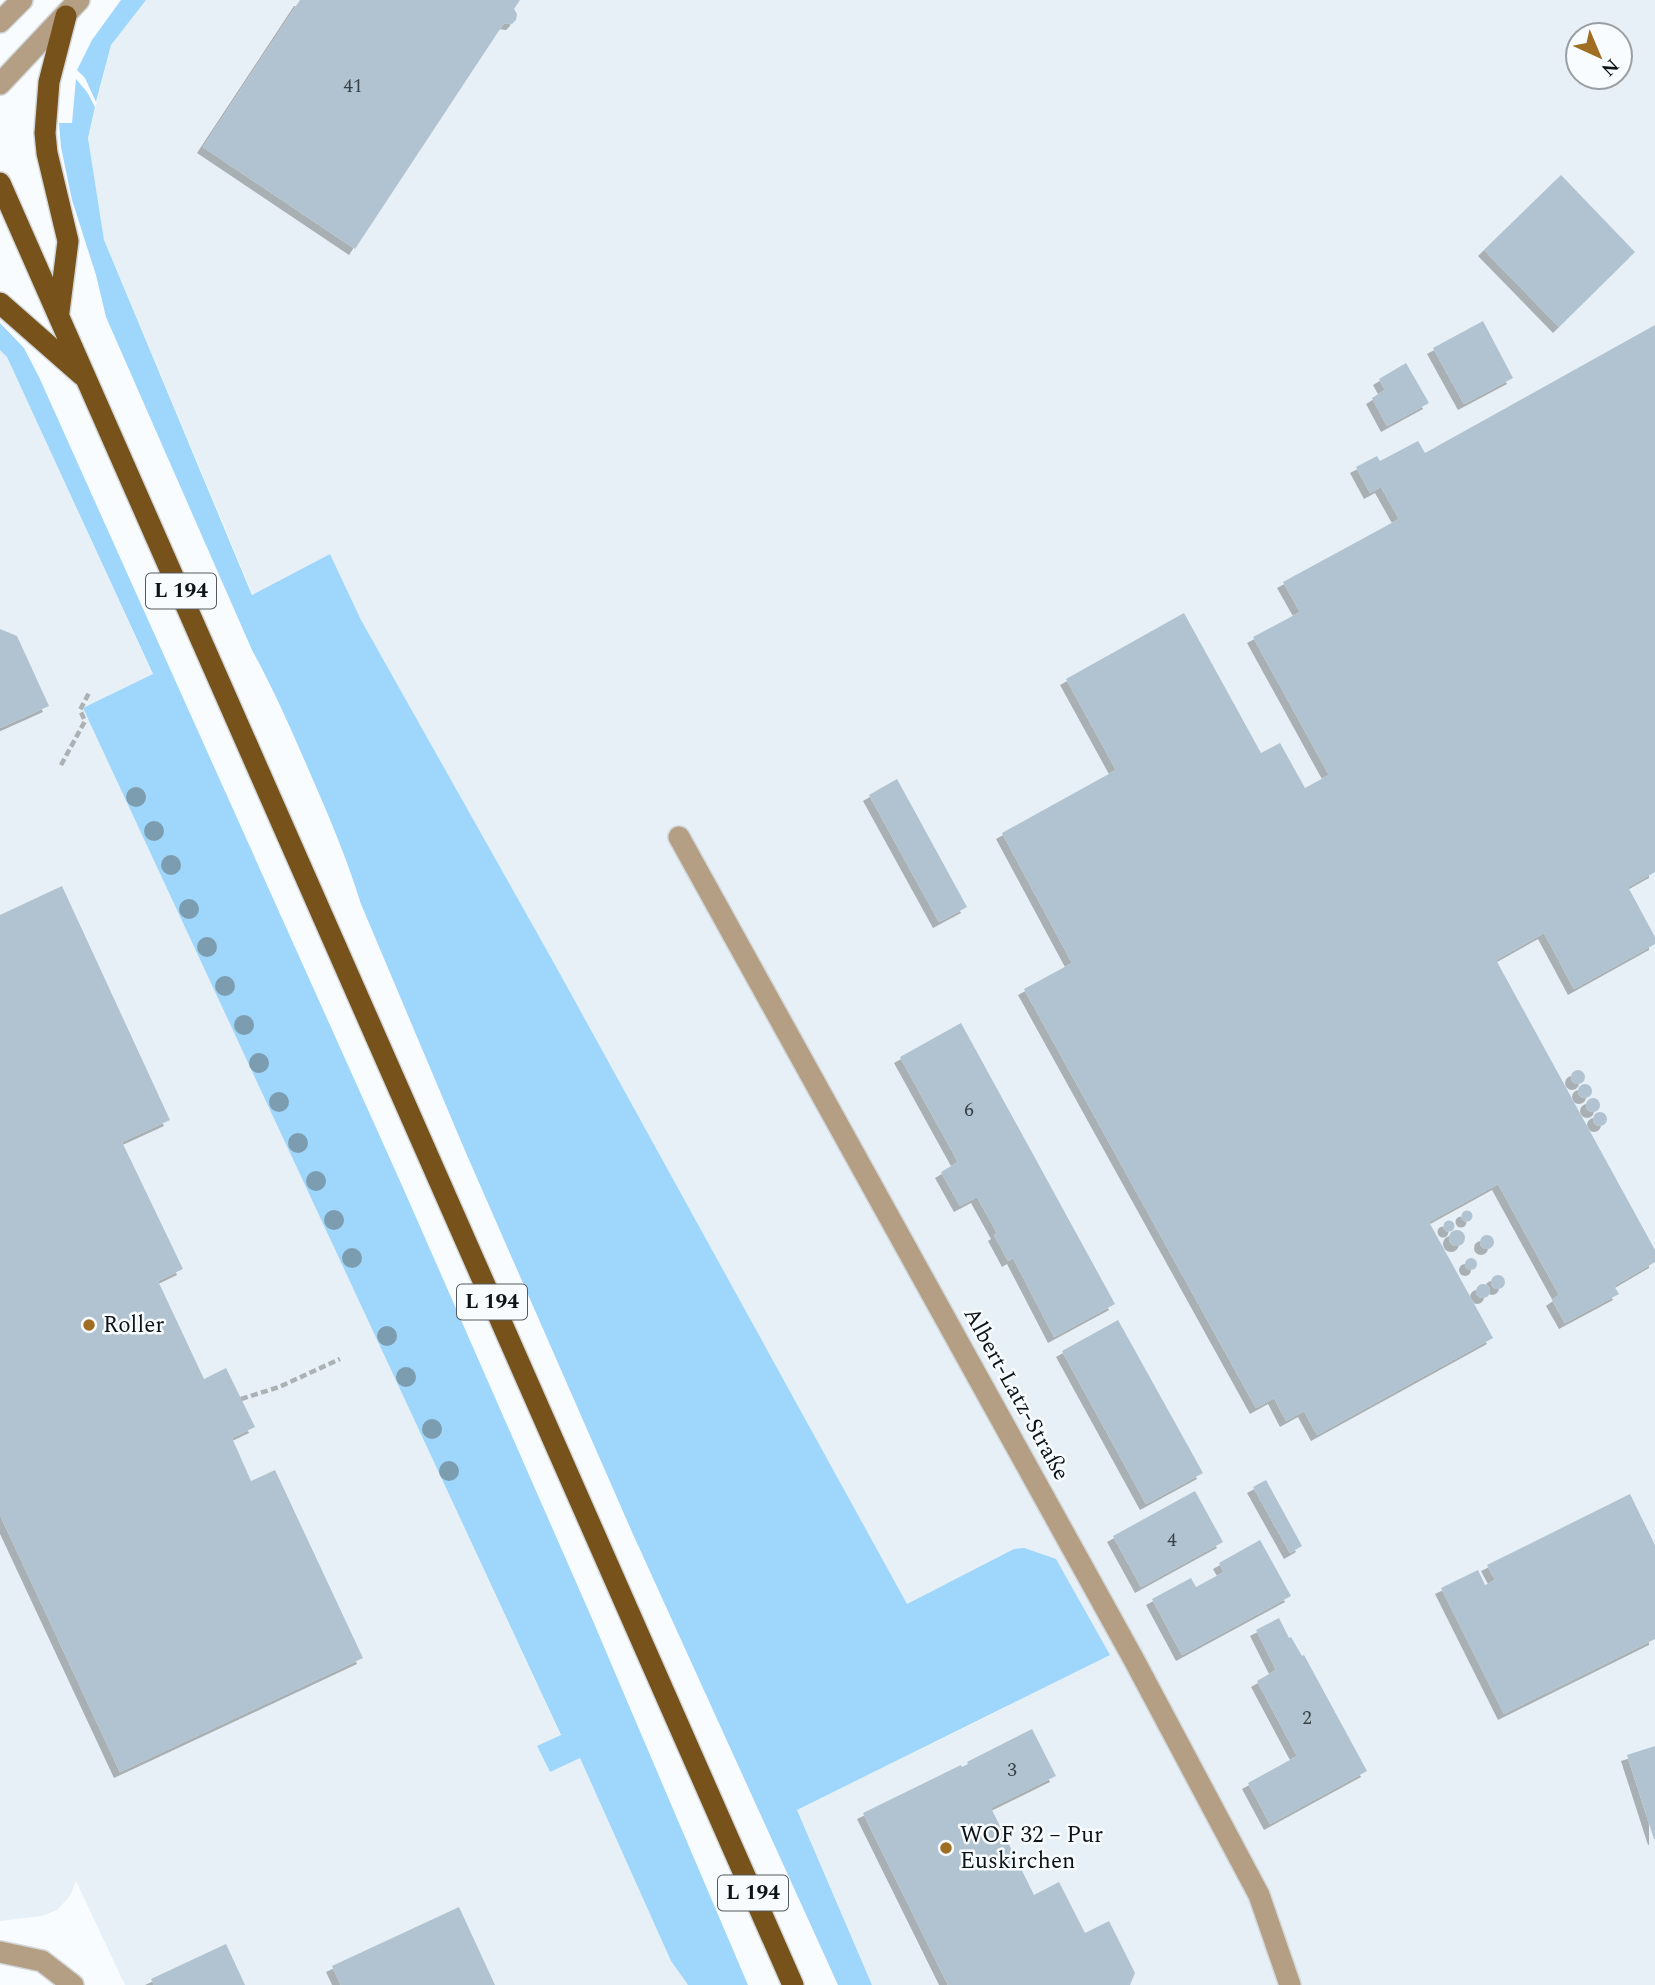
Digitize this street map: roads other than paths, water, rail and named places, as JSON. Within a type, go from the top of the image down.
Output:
[{"type":"main road","points":[[59,314],[68,241],[47,153],[45,133],[49,82],[72,8]]},
{"type":"main road","name":"L 194","points":[[0,183],[793,1985]]},
{"type":"main road","name":"L 194","points":[[0,303],[87,380]]},
{"type":"street","points":[[0,22],[22,0]]},
{"type":"street","points":[[0,84],[72,8]]},
{"type":"street","name":"Albert-Latz-Straße","points":[[679,837],[1139,1670],[1259,1895],[1290,1985]]},
{"type":"street","points":[[0,1952],[42,1961],[73,1985]]},
{"type":"place","name":"Roller","points":[[89,1325]]},
{"type":"place","name":"WOF 32 – Pur Euskirchen","points":[[946,1848]]}]
